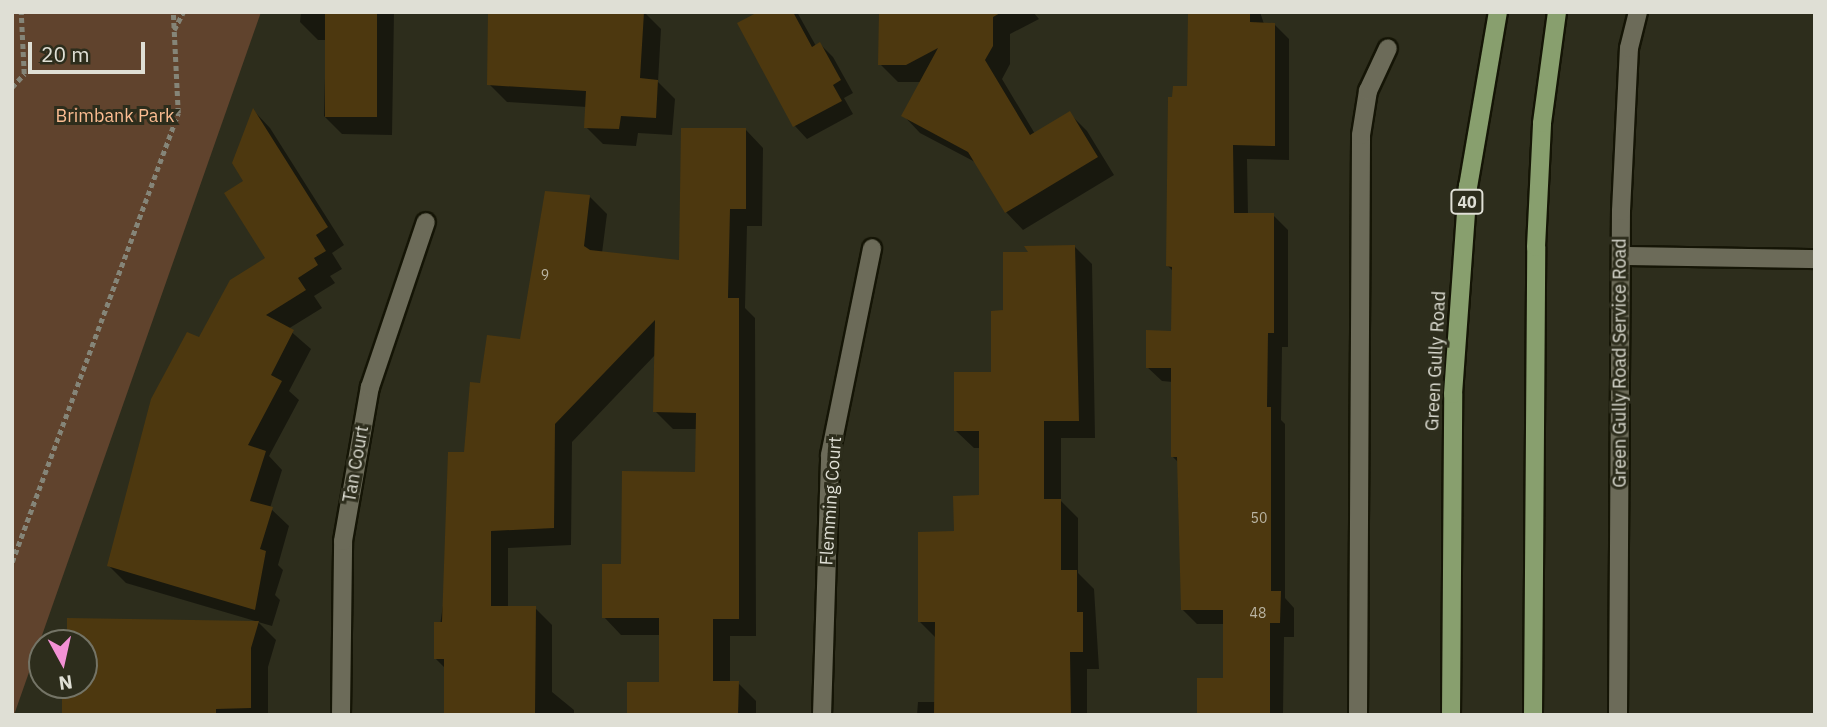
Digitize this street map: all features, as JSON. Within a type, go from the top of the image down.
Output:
[{"type":"main road","name":"Green Gully Road","points":[[1451,715],[1453,394],[1468,187],[1498,12]]},
{"type":"main road","points":[[1533,715],[1536,247],[1542,122],[1558,12]]},
{"type":"street","name":"Green Gully Road Service Road","points":[[1618,715],[1621,256],[1629,48],[1638,12]]},
{"type":"street","points":[[1358,715],[1361,135],[1368,91],[1388,48]]},
{"type":"street","name":"Tan Court","points":[[341,715],[343,541],[370,387],[426,222]]},
{"type":"street","name":"Flemming Court","points":[[822,715],[830,455],[872,248]]},
{"type":"street","points":[[1621,256],[1815,259]]},
{"type":"path","points":[[12,87],[24,74],[21,12]]},
{"type":"path","points":[[12,562],[178,113],[173,12]]},
{"type":"path","points":[[173,32],[183,12]]},
{"type":"green space","name":"Brimbank Park","points":[[12,12],[261,12],[44,629],[28,629],[28,675],[12,715]]},
{"type":"building","points":[[325,12],[377,12],[377,117],[325,117]]},
{"type":"building","points":[[488,12],[644,12],[640,78],[658,80],[656,118],[621,116],[619,129],[584,128],[586,91],[487,85]]},
{"type":"building","points":[[758,12],[793,12],[812,47],[820,42],[841,80],[833,85],[842,101],[793,127],[737,23]]},
{"type":"building","points":[[879,12],[1002,12],[993,17],[993,46],[985,60],[1030,135],[1070,111],[1098,157],[1005,213],[968,152],[901,116],[938,48],[906,65],[878,65]]},
{"type":"building","points":[[1188,12],[1250,12],[1250,22],[1275,23],[1275,146],[1233,145],[1234,213],[1274,213],[1274,333],[1268,333],[1267,407],[1271,407],[1271,591],[1281,591],[1280,623],[1270,623],[1270,715],[1197,715],[1197,678],[1223,678],[1223,610],[1181,610],[1177,457],[1171,457],[1171,368],[1146,368],[1146,330],[1171,331],[1172,267],[1166,266],[1168,97],[1172,97],[1173,86],[1187,86]]},
{"type":"building","points":[[253,108],[328,227],[316,235],[326,251],[314,258],[318,265],[298,278],[306,290],[266,315],[294,330],[271,375],[282,381],[248,445],[266,451],[250,501],[273,507],[260,549],[266,551],[255,610],[107,566],[151,399],[187,332],[199,337],[230,280],[265,258],[224,193],[243,181],[232,163]]},
{"type":"building","points":[[681,128],[746,128],[746,209],[730,209],[728,298],[739,298],[739,619],[713,619],[713,681],[739,681],[738,715],[627,715],[627,682],[659,682],[659,618],[602,618],[602,564],[621,564],[622,471],[695,472],[696,413],[653,412],[655,320],[555,424],[554,528],[491,531],[491,606],[536,606],[535,715],[444,715],[444,659],[434,659],[434,622],[442,622],[448,452],[464,452],[470,382],[480,383],[487,335],[520,339],[545,191],[590,195],[584,246],[590,250],[679,260]]},
{"type":"building","points":[[1075,245],[1079,421],[1044,421],[1044,499],[1061,499],[1061,570],[1077,570],[1077,612],[1083,612],[1083,652],[1070,652],[1071,715],[934,715],[935,622],[918,622],[918,532],[954,531],[953,496],[979,495],[979,431],[954,431],[954,372],[991,372],[991,311],[1003,310],[1003,252],[1028,252],[1024,246]]},
{"type":"building","points":[[67,618],[259,621],[251,648],[251,708],[216,709],[216,715],[62,715],[62,699],[98,699],[98,629],[67,629]]}]
